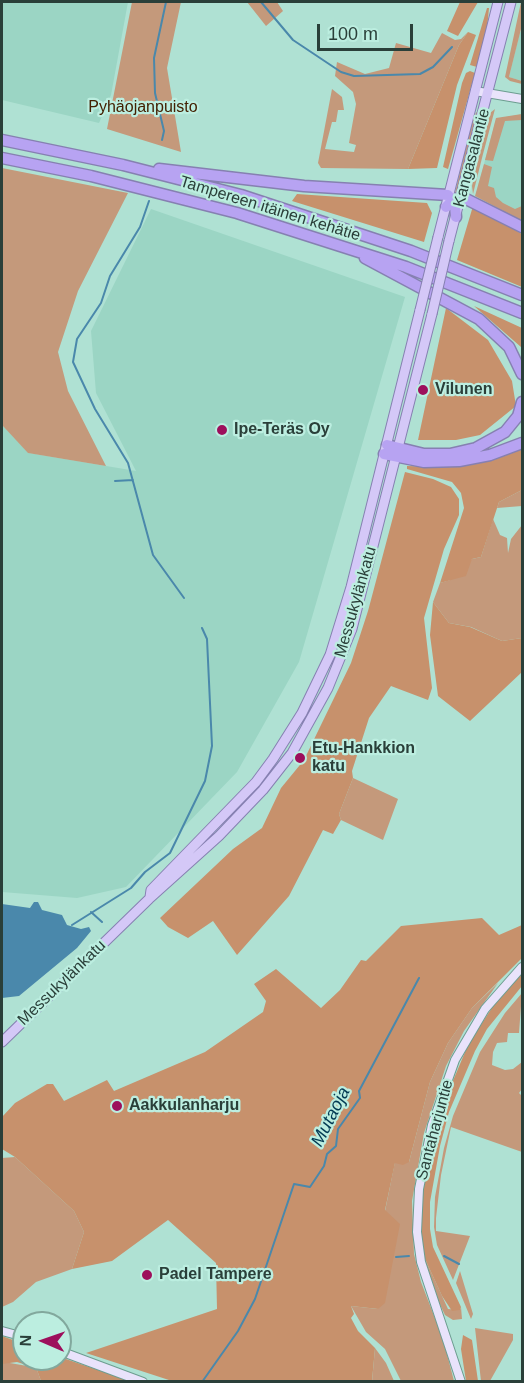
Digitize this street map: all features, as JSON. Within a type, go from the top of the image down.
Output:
[{"type":"highway","name":"Tampereen itäinen kehätie","points":[[2,140],[123,165],[297,212],[411,251],[522,295]]},
{"type":"highway","name":"Tampereen itäinen kehätie","points":[[2,158],[181,197],[330,240],[522,313]]},
{"type":"highway","points":[[123,165],[452,200],[522,227]]},
{"type":"highway","points":[[452,200],[456,217]]},
{"type":"highway","points":[[330,240],[441,297],[479,320],[509,347],[522,374]]},
{"type":"highway","points":[[391,451],[450,454],[476,448],[505,432],[518,416],[522,402]]},
{"type":"highway","points":[[391,451],[424,462],[459,461],[490,455],[522,443]]},
{"type":"main road","name":"Kangasalantie","points":[[452,200],[475,91],[498,2]]},
{"type":"main road","name":"Kangasalantie","points":[[420,310],[438,237],[488,94],[511,2]]},
{"type":"main road","points":[[475,91],[522,99]]},
{"type":"main road","name":"Kangasalantie","points":[[432,314],[448,241],[456,217]]},
{"type":"main road","name":"Messukylänkatu","points":[[2,1042],[149,899],[182,872],[263,790],[292,753],[313,717],[352,629],[420,310]]},
{"type":"main road","name":"Messukylänkatu","points":[[391,451],[432,314]]},
{"type":"main road","name":"Santaharjuntie","points":[[461,1382],[421,1262],[417,1233],[419,1190],[436,1113],[455,1060],[485,1009],[522,967]]},
{"type":"main road","points":[[72,1355],[143,1382]]},
{"type":"shaded area","points":[[2,2],[128,2],[111,95],[99,123],[2,100]]},
{"type":"shaded area","points":[[460,2],[478,2],[458,36],[447,31]]},
{"type":"shaded area","points":[[487,8],[489,8],[487,29],[477,67],[470,65]]},
{"type":"shaded area","points":[[468,32],[476,35],[457,85],[437,168],[408,169],[459,45]]},
{"type":"shaded area","points":[[520,32],[522,33],[522,81],[509,77]]},
{"type":"shaded area","points":[[470,71],[475,73],[448,169],[443,167],[462,83],[466,73]]},
{"type":"shaded area","points":[[522,114],[522,218],[476,194],[496,119]]},
{"type":"shaded area","points":[[297,194],[427,203],[432,213],[424,242],[292,201]]},
{"type":"shaded area","points":[[473,206],[522,234],[522,287],[457,260]]},
{"type":"shaded area","points":[[151,209],[405,297],[299,662],[237,772],[126,887],[77,898],[2,892],[2,425],[29,453],[136,471],[96,393],[91,331]]},
{"type":"shaded area","points":[[474,306],[522,328],[522,352],[521,347]]},
{"type":"shaded area","points":[[446,308],[488,340],[512,381],[516,406],[480,435],[456,440],[418,440]]},
{"type":"shaded area","points":[[522,447],[522,490],[499,502],[481,557],[472,559],[466,576],[440,583],[464,508],[461,493],[452,482],[407,469],[407,466],[444,467],[484,461]]},
{"type":"shaded area","points":[[405,472],[433,479],[451,487],[459,499],[459,515],[444,549],[424,618],[432,688],[428,700],[391,686],[369,718],[352,771],[353,778],[339,814],[341,820],[333,834],[323,830],[289,896],[237,955],[213,921],[188,938],[168,927],[160,918],[233,849],[262,828],[281,788],[304,760],[351,663],[368,611]]},
{"type":"shaded area","points":[[433,602],[449,623],[470,627],[502,641],[522,638],[522,672],[470,721],[438,696],[430,635]]},
{"type":"shaded area","points":[[482,918],[499,935],[522,925],[522,958],[472,1008],[448,1043],[430,1082],[409,1162],[403,1165],[395,1163],[385,1210],[400,1224],[385,1303],[378,1309],[351,1306],[354,1314],[351,1318],[358,1331],[375,1348],[372,1381],[172,1381],[86,1353],[217,1309],[216,1263],[168,1220],[112,1261],[72,1269],[84,1232],[74,1211],[15,1157],[2,1149],[2,1117],[15,1103],[47,1084],[53,1084],[64,1101],[107,1080],[114,1091],[205,1052],[263,1012],[266,1001],[254,984],[276,969],[321,1008],[340,990],[361,960],[366,961],[401,926]]},
{"type":"shaded area","points":[[522,973],[522,986],[487,1029],[475,1051],[449,1112],[440,1146],[430,1202],[430,1229],[433,1247],[461,1307],[460,1310],[452,1311],[442,1296],[421,1250],[419,1212],[425,1170],[447,1095],[468,1045],[495,1003]]},
{"type":"shaded area","points":[[463,1335],[472,1340],[478,1381],[466,1381],[461,1349]]},
{"type":"shaded area","points":[[2,1336],[12,1340],[12,1363],[2,1364]]},
{"type":"shaded area","points":[[72,1361],[130,1381],[41,1381],[37,1371],[72,1371]]},
{"type":"green space","name":"Pyhäojanpuisto","points":[[132,2],[181,2],[167,68],[181,152],[107,129]]},
{"type":"green space","points":[[247,2],[277,2],[283,11],[266,26]]},
{"type":"green space","points":[[521,2],[522,25],[509,77],[522,81],[522,84],[505,77]]},
{"type":"green space","points":[[468,32],[459,45],[408,169],[321,168],[318,163],[332,89],[342,97],[344,110],[338,110],[336,122],[332,122],[325,149],[354,152],[356,145],[349,143],[356,104],[353,92],[335,76],[337,62],[365,74],[389,68],[396,43],[431,53],[442,33],[455,40],[461,39]]},
{"type":"green space","points":[[479,109],[458,194],[454,197],[473,117]]},
{"type":"green space","points":[[495,109],[473,194],[472,186],[481,146],[490,113]]},
{"type":"green space","points":[[522,114],[522,120],[505,121],[493,161],[485,160],[496,118]]},
{"type":"green space","points":[[484,164],[492,167],[488,186],[494,188],[496,197],[503,203],[515,209],[522,206],[522,221],[475,196]]},
{"type":"green space","points":[[2,168],[128,193],[78,291],[58,352],[68,391],[106,466],[28,453],[2,425]]},
{"type":"green space","points":[[522,490],[522,506],[497,508],[499,502]]},
{"type":"green space","points":[[493,519],[500,535],[507,538],[508,553],[511,539],[522,525],[522,638],[502,641],[471,627],[449,623],[433,602],[440,583],[450,580],[472,559],[481,557]]},
{"type":"green space","points":[[353,778],[398,799],[383,840],[341,820],[339,814]]},
{"type":"green space","points":[[498,983],[464,1031],[446,1066],[424,1133],[412,1201],[414,1254],[421,1282],[443,1339],[454,1381],[401,1381],[385,1349],[366,1332],[351,1306],[378,1309],[385,1211],[395,1162],[409,1162],[430,1082],[448,1043],[472,1008]]},
{"type":"green space","points":[[522,993],[519,1033],[508,1033],[507,1042],[497,1043],[493,1052],[492,1065],[505,1070],[513,1069],[522,1062],[522,1089],[519,1093],[522,1096],[522,1152],[451,1127],[441,1175],[436,1231],[470,1236],[453,1280],[437,1245],[434,1227],[435,1197],[444,1148],[453,1116],[480,1052],[505,1013]]},
{"type":"green space","points":[[15,1157],[74,1211],[84,1232],[72,1269],[36,1282],[13,1302],[2,1307],[2,1158]]},
{"type":"green space","points":[[421,1250],[448,1309],[460,1310],[461,1307],[462,1319],[453,1320],[445,1315],[432,1288]]},
{"type":"green space","points":[[460,1271],[473,1314],[471,1319],[456,1283]]},
{"type":"green space","points":[[475,1328],[513,1334],[513,1340],[490,1381],[481,1381]]},
{"type":"green space","points":[[375,1348],[386,1363],[394,1381],[372,1382]]},
{"type":"green space","points":[[4,1362],[12,1363],[12,1371],[37,1371],[41,1381],[2,1382]]},
{"type":"water","points":[[34,902],[38,902],[42,910],[62,915],[67,925],[81,929],[89,927],[91,931],[77,948],[19,996],[2,998],[2,904],[30,908]]},
{"type":"waterway","points":[[162,140],[164,131],[155,93],[154,58],[166,2]]},
{"type":"waterway","points":[[261,2],[293,40],[341,72],[354,76],[420,74],[433,67],[452,47]]},
{"type":"waterway","points":[[149,201],[140,227],[110,276],[101,303],[77,339],[73,362],[95,409],[128,463],[153,555],[184,598]]},
{"type":"waterway","points":[[115,481],[133,480]]},
{"type":"waterway","points":[[72,925],[131,888],[145,872],[170,853],[205,781],[212,746],[207,639],[202,628]]},
{"type":"waterway","points":[[91,912],[102,922]]},
{"type":"waterway","name":"Mutaoja","points":[[202,1382],[238,1331],[255,1299],[294,1184],[310,1187],[324,1166],[327,1154],[336,1146],[338,1129],[360,1098],[359,1091],[419,978]]},
{"type":"waterway","points":[[396,1257],[409,1256]]},
{"type":"waterway","points":[[444,1256],[459,1264]]},
{"type":"place","name":"Vilunen","points":[[423,390]]},
{"type":"place","name":"Ipe-Teräs Oy","points":[[222,430]]},
{"type":"place","name":"Etu-Hankkion katu","points":[[300,758]]},
{"type":"place","name":"Aakkulanharju","points":[[117,1106]]},
{"type":"place","name":"Padel Tampere","points":[[147,1275]]}]
